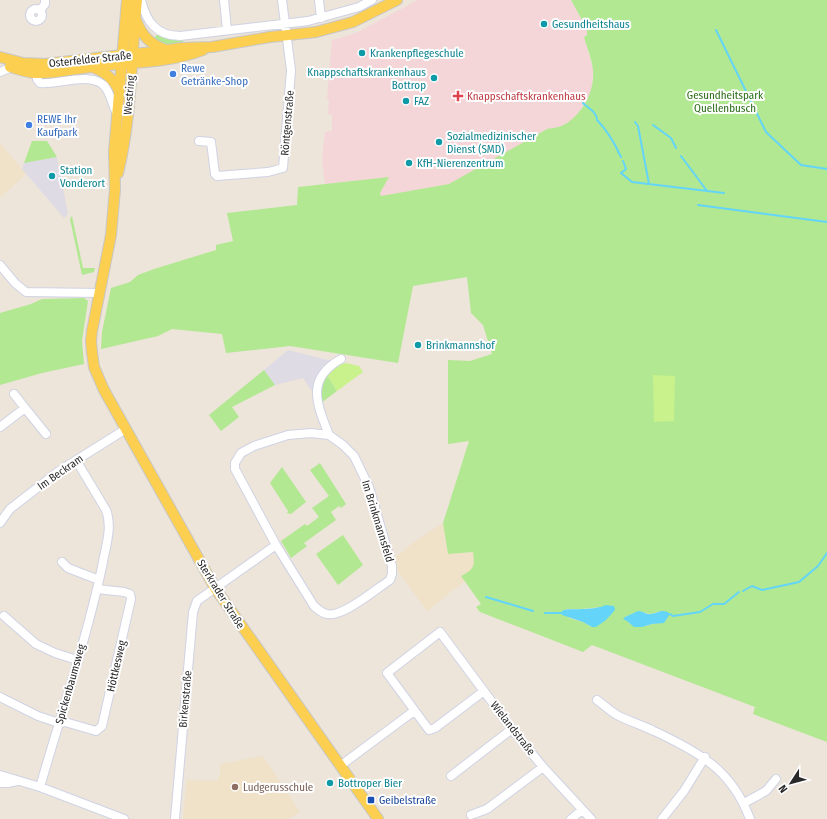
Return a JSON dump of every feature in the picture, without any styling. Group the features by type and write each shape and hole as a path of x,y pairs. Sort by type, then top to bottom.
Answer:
{"main road":[{"name":"Westring","path":"115,189 121,161 127,59 126,0"},
{"name":"Westring","path":"92,352 92,331 110,245 115,189 114,152 119,91 127,59 137,0"},
{"name":"Osterfelder Straße","path":"0,64 36,73 91,67 181,48 212,47 326,30 353,22 397,0"},
{"path":"135,17 146,39 156,46 168,50"},
{"name":"Osterfelder Straße","path":"0,57 23,64 127,59 158,61 176,58 212,47"},
{"path":"91,67 110,76 115,82 119,91"},
{"name":"Sterkrader Straße","path":"92,352 94,367 104,390 215,588 378,819"}],"street":[{"path":"40,10 45,4 45,0"},
{"path":"141,0 149,22 160,31 175,36 321,18 362,6 372,0"},
{"path":"224,0 227,30"},
{"path":"282,0 287,35"},
{"path":"319,0 321,18"},
{"path":"362,6 367,16"},
{"path":"181,48 190,35"},
{"name":"Röntgenstraße","path":"199,142 211,142 216,176 268,172 283,168 291,70 287,35"},
{"path":"0,72 12,68"},
{"name":"Osterfelder Straße","path":"36,73 38,81 46,83 92,78 99,81 106,86 117,114"},
{"path":"0,265 15,283 26,292 99,296"},
{"path":"328,435 318,405 317,388 323,373 332,364 342,359"},
{"path":"14,394 46,434"},
{"path":"0,428 25,408"},
{"name":"Im Beckram","path":"0,523 10,509 59,471 126,429"},
{"name":"Im Brinkmannsfeld","path":"311,433 328,435 350,452 362,471 369,487 392,566 390,580 346,611 333,615 327,615 314,606 276,545 237,475 235,463 237,458 241,453 254,446 288,434 311,433"},
{"name":"Spickenbaumsweg","path":"40,787 97,589 109,532 109,517 106,510 76,460"},
{"path":"215,588 276,545"},
{"path":"62,562 68,568 99,580"},
{"name":"Birkenstraße","path":"175,819 193,612 197,601 215,588"},
{"name":"Höttkesweg","path":"59,723 65,722 94,731 98,730 102,726 132,599 130,594 124,592 97,589"},
{"path":"4,616 36,644 55,653 77,660"},
{"name":"Wielandstraße","path":"414,711 387,673 440,632 512,729 543,767 592,819"},
{"path":"340,766 414,711 427,729 431,730 484,691"},
{"path":"0,696 38,716 59,723"},
{"path":"597,700 617,715 654,731 705,757 724,774 744,802 750,819"},
{"path":"451,776 512,729"},
{"path":"662,819 684,791 705,757"},
{"path":"471,815 487,809 543,767"},
{"path":"0,775 40,787 124,819"},
{"path":"744,802 766,791 776,779"},
{"path":"0,783 8,783 18,780"},
{"path":"571,819 582,810"}],"shaded area":[{"name":"Knappschaftskrankenhaus","path":"418,0 571,0 587,29 587,35 584,37 593,70 592,91 575,117 567,123 557,128 547,130 449,184 381,197 380,193 388,178 325,184 322,159 325,132 332,131 332,115 328,114 329,99 327,99 332,40 358,32"},
{"path":"0,143 26,174 0,198"},
{"path":"57,157 68,214 64,218 22,169 24,163"},
{"path":"288,350 332,361 315,390 311,390 303,378 275,385 264,370"},
{"path":"443,523 448,554 473,552 475,564 471,571 461,576 465,581 427,611 400,574 394,558 414,542"},
{"name":"Ludgerusschule","path":"263,756 300,812 288,819 183,819 187,780 217,780 220,775 220,764"}],"green space":[{"name":"Gesundheitspark Quellenbusch","path":"571,0 827,0 827,742 753,714 755,707 592,645 583,652 480,612 476,607 481,604 461,576 473,567 473,552 448,554 443,523 469,441 448,444 448,360 470,361 492,354 483,325 471,313 467,277 413,286 398,363 290,346 226,353 222,334 172,329 158,336 101,349 102,332 111,288 130,282 138,275 216,250 216,245 233,241 227,213 297,205 298,187 389,177 380,193 381,196 449,184 547,129 567,123 579,113 587,100 592,85 593,77 591,58 584,37 587,35 587,29","holes":["602,607 592,627 583,622 569,618 566,609","665,611 667,619 660,623 646,626 630,624 625,617 638,612 651,614"]},
{"path":"159,32 185,39 179,46 173,47 152,41"},
{"path":"32,141 47,141 57,157 24,163"},
{"path":"72,216 83,268 95,268 94,272 82,275 70,219"},
{"path":"84,298 88,301 82,341 84,364 42,373 0,385 0,313 31,304 42,299"},
{"path":"346,363 359,366 363,372 337,391 327,375 337,365"},
{"path":"264,370 275,385 232,407 239,417 221,431 209,415"},
{"path":"327,375 337,391 321,403 322,385"},
{"path":"653,375 675,376 674,421 654,422"},
{"path":"320,463 346,504 341,508 339,506 331,512 336,520 304,543 307,546 291,558 281,541 305,524 307,526 319,517 312,508 329,496 310,470"},
{"path":"282,467 306,502 291,514 287,513 288,511 270,483"},
{"path":"343,535 363,565 338,585 316,554"}],"water":[{"path":"606,605 614,606 615,610 606,620 596,627 592,627 583,622 562,615 561,613 562,611 567,610 591,609"},
{"path":"638,611 649,614 665,611 670,614 664,623 642,627 634,627 623,619"}],"waterway":[{"path":"716,30 766,132 801,165 827,169"},
{"path":"583,103 596,115 597,120 610,137 621,157"},
{"path":"635,122 638,126 649,184"},
{"path":"653,125 671,138 676,148"},
{"path":"681,156 707,191"},
{"path":"623,161 626,169 621,173 632,182 724,193"},
{"path":"698,205 827,222"},
{"path":"743,591 752,586 762,590 799,582 818,566 827,553"},
{"path":"670,614 673,616 700,612 713,604 724,604 739,592"},
{"path":"486,597 533,611"},
{"path":"545,613 561,613"}],"place":[{"name":"Gesundheitshaus","path":"544,24"},
{"name":"Krankenpflegeschule","path":"362,53"},
{"name":"Rewe Getränke-Shop","path":"173,74"},
{"name":"Knappschaftskrankenhaus Bottrop","path":"434,78"},
{"name":"Knappschaftskrankenhaus","path":"458,96"},
{"name":"FAZ","path":"406,101"},
{"name":"REWE Ihr Kaufpark","path":"29,125"},
{"name":"Sozialmedizinischer Dienst (SMD)","path":"439,142"},
{"name":"KfH-Nierenzentrum","path":"409,163"},
{"name":"Station Vonderort","path":"52,176"},
{"name":"Brinkmannshof","path":"418,345"},
{"name":"Bottroper Bier","path":"330,783"},
{"name":"Ludgerusschule","path":"235,787"},
{"name":"Geibelstraße","path":"371,800"}]}
